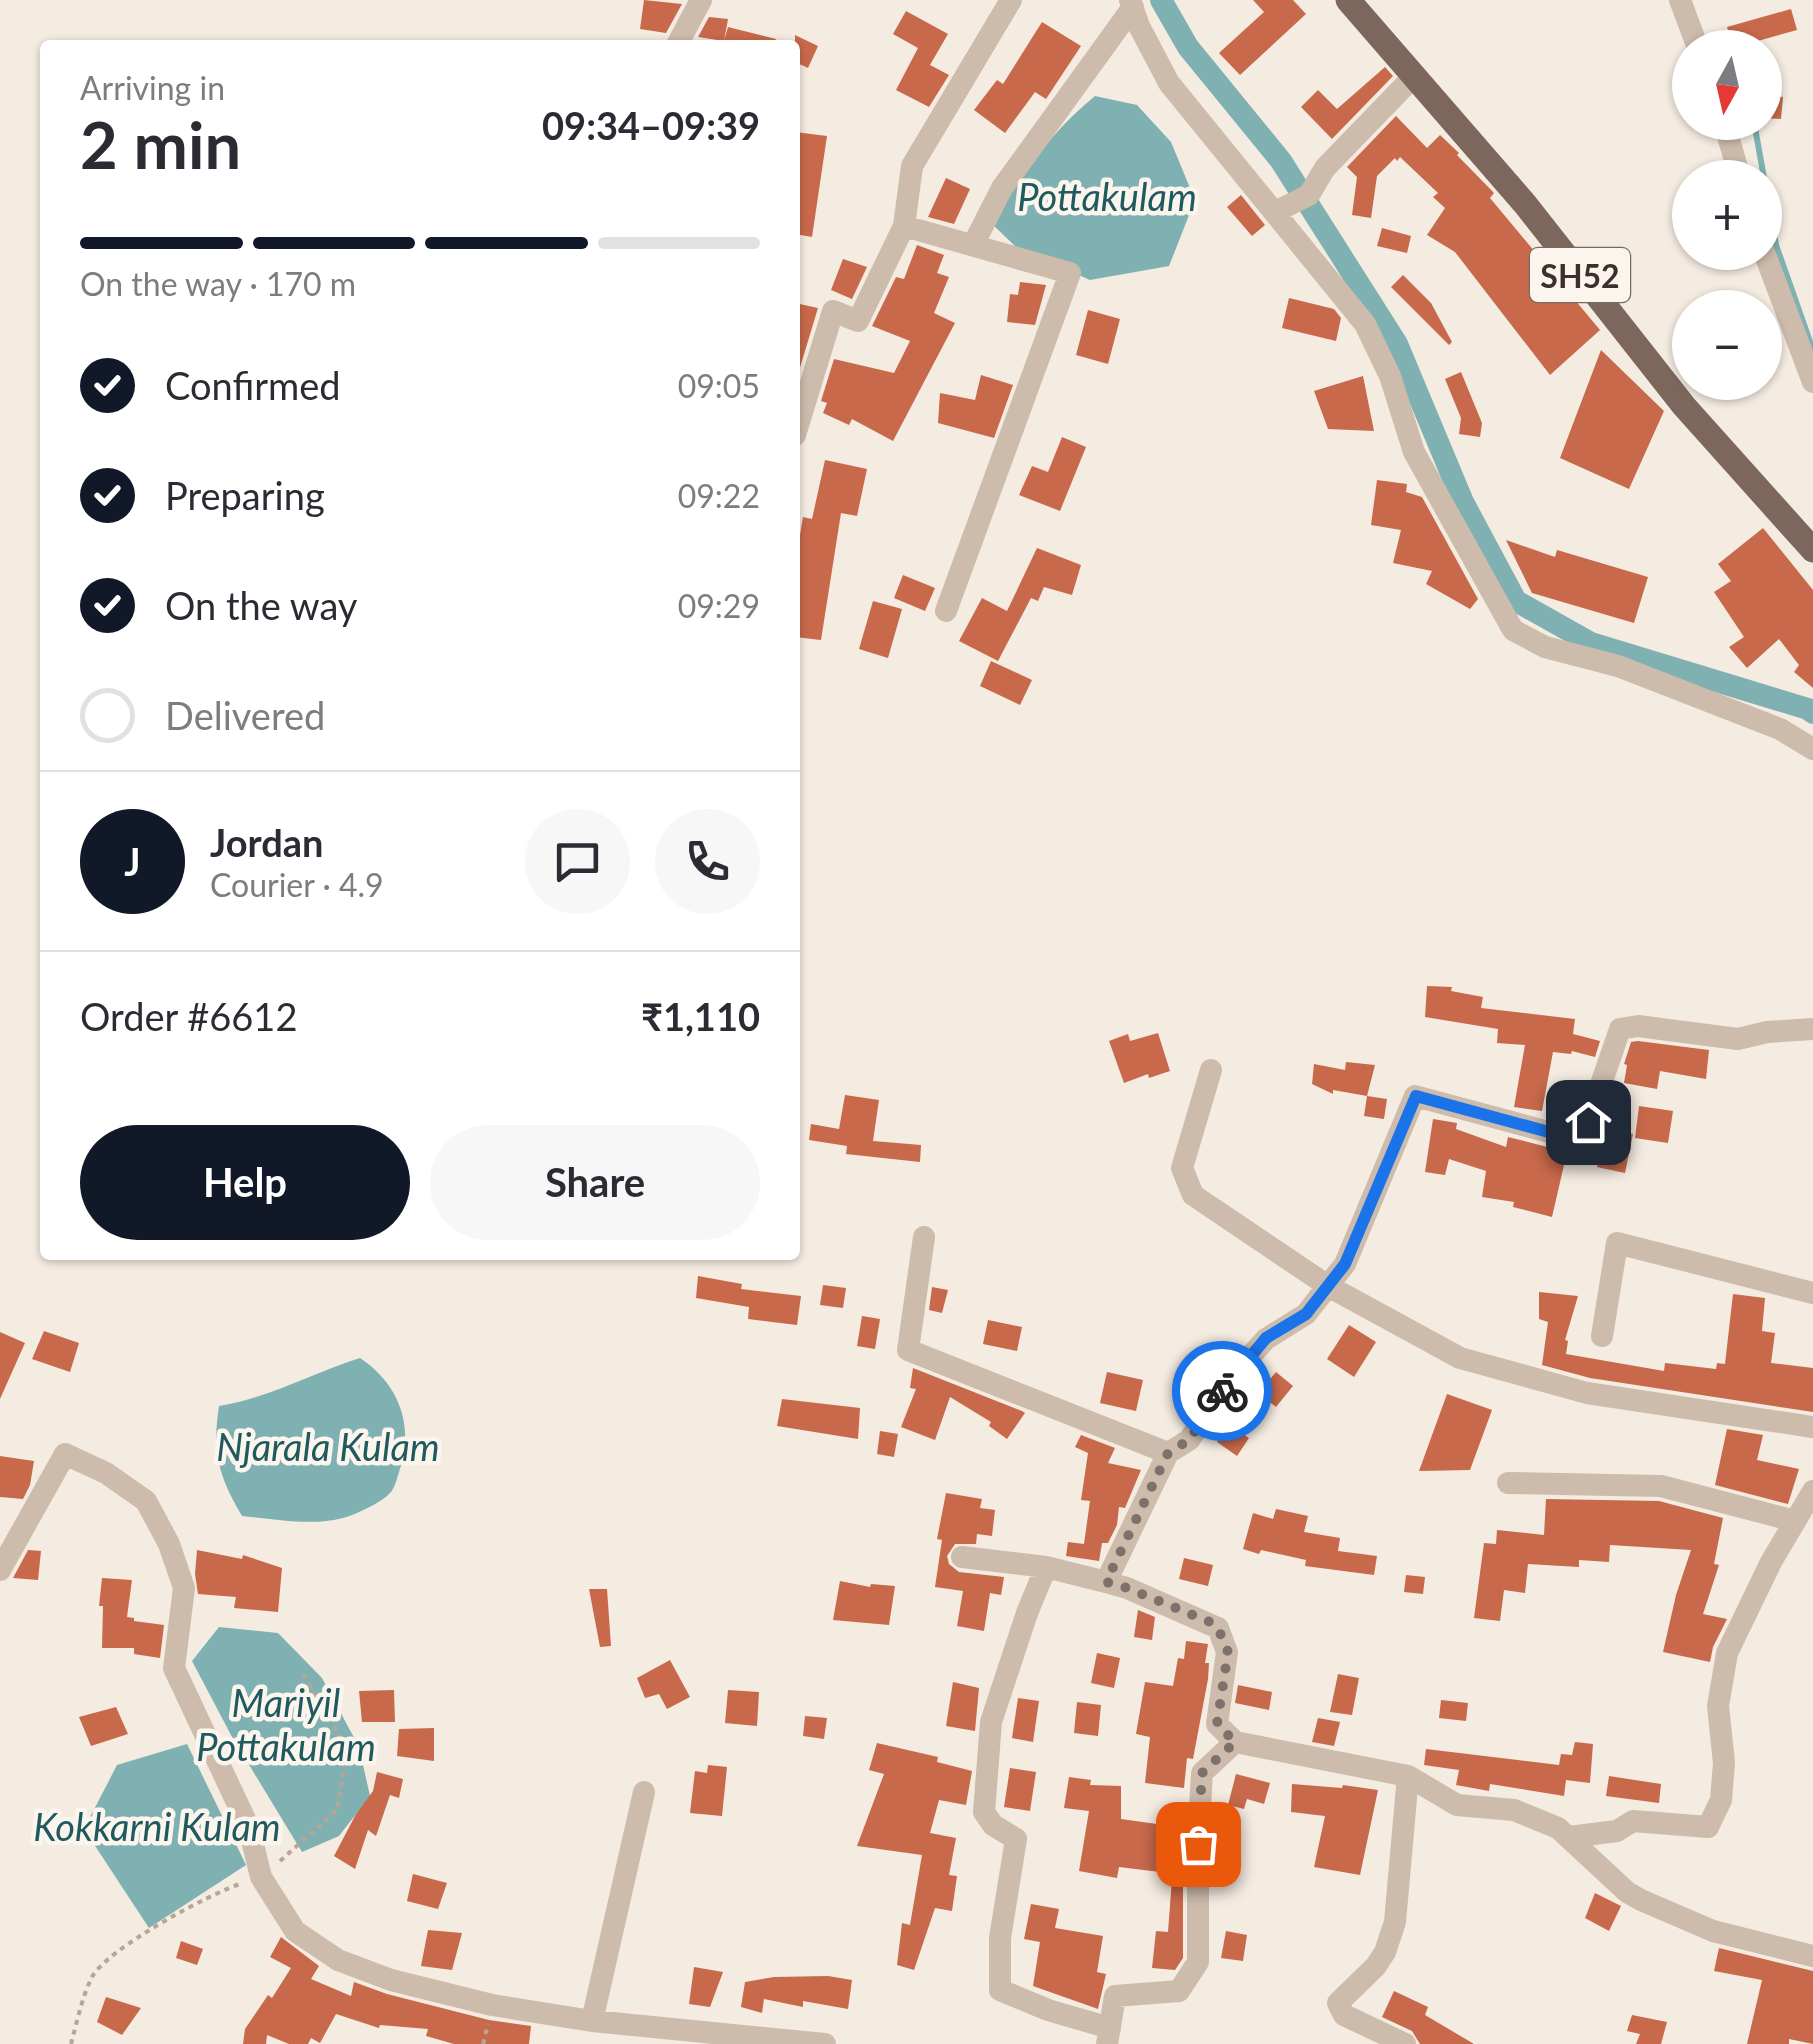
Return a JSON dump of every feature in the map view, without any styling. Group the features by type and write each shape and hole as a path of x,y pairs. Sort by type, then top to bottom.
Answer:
{"main road":[{"name":"SH52","path":"1348,0 1525,204 1684,406 1813,550"}],"street":[{"path":"680,40 701,0"},
{"path":"800,419 833,311 858,321 904,226 912,166 1012,0"},
{"path":"974,243 1002,188 1132,4 1169,83 1365,324 1390,376 1414,452 1513,630 1545,647 1618,666 1780,729 1813,750"},
{"path":"1682,6 1691,30"},
{"path":"1275,212 1309,195 1324,168 1415,75"},
{"path":"904,226 1070,272 946,611"},
{"path":"1771,270 1813,382"},
{"path":"1106,1582 1168,1453 1189,1440 1232,1376 1266,1338 1306,1314 1345,1264 1416,1096 1567,1137 1579,1136 1588,1122 1620,1029 1638,1026 1738,1040 1767,1032 1813,1029"},
{"path":"1211,1070 1182,1168 1193,1195 1328,1286 1460,1358 1587,1392 1813,1427"},
{"path":"924,1237 908,1350 1168,1453"},
{"path":"1602,1336 1618,1243 1813,1294"},
{"path":"0,1570 65,1454 106,1472 146,1501 184,1588 174,1668 249,1828 262,1878 295,1931 338,1960 391,1980 475,2001 592,2021 825,2044"},
{"path":"1508,1483 1661,1486 1795,1521"},
{"path":"1569,1838 1617,1831 1633,1822 1708,1827 1721,1800 1724,1764 1718,1706 1727,1653 1748,1606 1813,1492"},
{"path":"962,1557 1046,1567 1106,1582 1210,1622 1218,1628 1228,1652 1217,1724 1235,1742 1408,1776 1456,1806 1514,1810 1558,1828 1627,1892 1642,1900 1714,1931 1813,1956"},
{"path":"1046,1567 991,1722 984,1812 993,1825 1016,1839 1000,1938 1000,1990 1109,2036 1116,1996 1178,1990 1198,1962 1202,1773 1235,1742"},
{"path":"1405,2044 1344,2015 1338,2004 1376,1966 1395,1922 1408,1776"},
{"path":"592,2021 644,1792"}],"path":[{"path":"71,2044 93,1975 114,1952 204,1899 262,1878 337,1810 348,1748 302,1672"}],"water":[{"name":"Pottakulam","path":"1095,96 1137,105 1171,142 1195,200 1169,266 1090,280 1016,247 990,222 1038,154"},
{"name":"Njarala Kulam","path":"360,1358 374,1368 394,1393 404,1423 404,1455 392,1491 365,1509 329,1521 242,1516 219,1463 219,1406 255,1397"},
{"name":"Mariyil Pottakulam","path":"219,1627 278,1633 322,1678 359,1747 370,1796 339,1836 302,1852 231,1735 192,1661"},
{"name":"Kokkarni Kulam","path":"187,1744 246,1865 149,1928 84,1829 117,1765"}],"building":[{"path":"644,0 682,4 666,33 640,29"},
{"path":"1253,0 1293,0 1306,14 1240,75 1219,53 1264,12"},
{"path":"1791,9 1797,30 1782,34 1782,30 1727,27"},
{"path":"906,11 948,34 930,65 949,75 929,107 896,90 918,48 893,34"},
{"path":"709,17 728,19 724,40 698,37"},
{"path":"1042,22 1081,46 1046,99 1035,92 1005,133 974,110 997,80 1003,84"},
{"path":"728,27 776,39 776,40 724,40"},
{"path":"795,35 818,46 808,68 800,64 800,40 795,40"},
{"path":"1385,67 1393,76 1332,139 1301,107 1318,90 1337,109"},
{"path":"1396,116 1427,148 1440,135 1459,153 1494,193 1490,198 1600,330 1550,375 1455,252 1427,235 1445,208 1433,197 1438,193 1400,157 1377,176 1371,218 1352,215 1357,177 1347,167"},
{"path":"800,133 827,136 812,237 800,235"},
{"path":"946,178 970,189 954,224 928,217"},
{"path":"1241,195 1265,225 1252,236 1227,207"},
{"path":"1382,228 1411,236 1407,253 1377,246"},
{"path":"917,245 944,255 937,273 949,277 934,313 955,323 893,441 852,419 849,425 823,413 827,403 821,401 834,359 894,373 910,341 872,326 896,277 904,279"},
{"path":"843,259 867,267 852,299 831,290"},
{"path":"1403,275 1431,303 1452,342 1449,345 1391,287"},
{"path":"1020,282 1046,285 1035,325 1007,322 1010,294 1018,295"},
{"path":"1289,298 1334,309 1341,318 1336,341 1282,328"},
{"path":"800,304 818,308 800,367"},
{"path":"1088,310 1120,319 1108,364 1076,355"},
{"path":"1601,350 1664,411 1629,489 1560,458"},
{"path":"1461,372 1482,423 1480,437 1459,434 1461,418 1445,379"},
{"path":"981,375 1013,385 994,438 938,423 940,393 975,400"},
{"path":"1363,376 1374,431 1328,429 1314,391"},
{"path":"1062,437 1086,447 1060,511 1019,495 1032,466 1048,472"},
{"path":"825,460 867,469 857,516 841,513 821,640 800,638 800,535 803,517 812,519"},
{"path":"1377,480 1407,484 1406,492 1422,497 1478,599 1470,609 1426,584 1432,571 1393,563 1401,530 1371,525"},
{"path":"1763,528 1813,590 1813,688 1794,672 1799,665 1779,639 1747,668 1729,647 1744,637 1714,592 1731,581 1718,564"},
{"path":"1506,540 1555,557 1557,550 1648,577 1634,623 1532,593"},
{"path":"1037,548 1081,565 1072,595 1044,587 1038,601 1031,598 998,661 959,641 982,598 1007,611"},
{"path":"903,575 935,588 925,611 894,598"},
{"path":"873,601 902,609 888,658 859,649"},
{"path":"991,661 1032,680 1020,705 980,686"},
{"path":"1427,986 1452,987 1451,991 1483,997 1481,1008 1575,1019 1573,1034 1600,1041 1595,1057 1572,1051 1553,1052 1542,1111 1514,1107 1525,1045 1497,1043 1498,1029 1425,1017"},
{"path":"1158,1033 1170,1071 1124,1083 1109,1041 1128,1034 1130,1041"},
{"path":"1631,1042 1709,1050 1706,1079 1660,1071 1657,1089 1624,1083 1624,1064"},
{"path":"1346,1062 1375,1065 1367,1096 1333,1090 1333,1094 1312,1084 1314,1064 1345,1070"},
{"path":"845,1095 879,1100 873,1141 921,1145 920,1162 846,1154 847,1146 809,1140 811,1124 839,1129"},
{"path":"1367,1096 1387,1099 1384,1119 1364,1116"},
{"path":"1639,1106 1673,1111 1668,1143 1635,1138"},
{"path":"1433,1119 1457,1123 1456,1129 1506,1147 1508,1137 1567,1152 1552,1217 1513,1207 1514,1202 1482,1197 1486,1171 1449,1159 1445,1175 1425,1172"},
{"path":"1605,1128 1633,1134 1625,1173 1597,1167"},
{"path":"698,1276 742,1284 741,1289 801,1296 797,1325 748,1319 749,1307 696,1298"},
{"path":"823,1285 846,1288 843,1308 820,1305"},
{"path":"932,1287 948,1290 942,1313 929,1310"},
{"path":"1539,1292 1578,1296 1565,1340 1566,1354 1664,1371 1665,1363 1716,1369 1717,1363 1725,1364 1733,1294 1765,1298 1762,1331 1775,1333 1771,1363 1813,1368 1813,1412 1590,1378 1542,1365 1548,1322 1539,1319"},
{"path":"862,1316 880,1319 875,1349 857,1346"},
{"path":"988,1320 1022,1327 1017,1351 983,1344"},
{"path":"1349,1325 1376,1342 1354,1377 1327,1359"},
{"path":"44,1331 79,1343 70,1372 32,1359"},
{"path":"0,1332 25,1343 0,1399"},
{"path":"913,1368 1025,1413 1007,1439 989,1426 991,1422 950,1397 935,1440 901,1427 916,1389 910,1388"},
{"path":"1107,1372 1143,1380 1136,1411 1100,1403"},
{"path":"1276,1372 1293,1386 1276,1407 1258,1393"},
{"path":"1447,1394 1492,1410 1470,1470 1419,1471"},
{"path":"782,1399 860,1408 858,1439 777,1426"},
{"path":"1228,1425 1249,1438 1237,1456 1217,1442"},
{"path":"1727,1429 1763,1435 1757,1460 1799,1469 1788,1504 1715,1485"},
{"path":"880,1431 898,1434 894,1457 877,1454"},
{"path":"1081,1435 1115,1448 1108,1463 1141,1470 1125,1508 1119,1507 1117,1525 1108,1543 1102,1543 1099,1561 1066,1556 1068,1542 1084,1544 1090,1501 1081,1500 1088,1453 1075,1447"},
{"path":"0,1456 34,1461 23,1499 0,1497"},
{"path":"946,1493 982,1499 980,1508 995,1510 992,1536 977,1534 976,1544 955,1544 947,1556 949,1564 959,1572 1004,1577 1001,1595 990,1593 984,1631 957,1626 963,1591 935,1587 942,1540 937,1539"},
{"path":"1546,1499 1659,1501 1723,1518 1714,1564 1719,1565 1703,1614 1727,1619 1710,1662 1663,1652 1691,1550 1610,1545 1609,1562 1579,1560 1579,1567 1528,1564 1525,1593 1504,1590 1500,1621 1474,1618 1484,1543 1496,1544 1497,1530 1544,1535"},
{"path":"1276,1509 1308,1516 1304,1532 1340,1538 1338,1551 1377,1556 1374,1575 1305,1566 1306,1560 1243,1549 1253,1513 1273,1519"},
{"path":"28,1550 41,1551 38,1580 13,1578"},
{"path":"197,1550 242,1559 243,1555 282,1568 278,1612 234,1608 236,1597 198,1594"},
{"path":"1184,1558 1213,1565 1208,1586 1179,1579"},
{"path":"1406,1575 1425,1577 1423,1594 1404,1592"},
{"path":"102,1578 132,1580 127,1617 164,1625 160,1658 134,1654 134,1648 102,1648"},
{"path":"840,1581 870,1587 895,1586 889,1625 833,1620"},
{"path":"589,1589 607,1589 611,1646 600,1647"},
{"path":"1138,1610 1155,1617 1152,1640 1134,1637"},
{"path":"1186,1641 1208,1644 1208,1679 1193,1759 1187,1758 1184,1788 1145,1783 1150,1737 1136,1734 1145,1682 1173,1686 1178,1658 1184,1659"},
{"path":"1097,1653 1120,1658 1114,1688 1091,1683"},
{"path":"670,1660 690,1697 667,1709 659,1694 645,1698 637,1678"},
{"path":"1338,1674 1359,1678 1352,1715 1330,1712"},
{"path":"953,1682 979,1688 975,1731 946,1726"},
{"path":"1238,1685 1272,1692 1269,1710 1235,1703"},
{"path":"394,1690 395,1722 362,1722 359,1691"},
{"path":"728,1690 759,1692 757,1726 725,1723"},
{"path":"1018,1698 1039,1701 1033,1742 1012,1738"},
{"path":"1441,1700 1468,1703 1466,1721 1439,1718"},
{"path":"1077,1702 1101,1705 1098,1736 1074,1733"},
{"path":"116,1707 128,1734 91,1746 79,1717"},
{"path":"805,1716 827,1718 824,1739 803,1736"},
{"path":"1318,1718 1340,1722 1334,1746 1312,1742"},
{"path":"434,1728 434,1761 397,1756 399,1729"},
{"path":"1575,1742 1593,1744 1590,1783 1566,1780 1564,1796 1490,1784 1489,1791 1456,1785 1459,1770 1424,1765 1426,1749 1559,1765 1561,1754 1572,1755"},
{"path":"877,1743 938,1757 937,1762 972,1771 966,1805 939,1800 930,1833 956,1838 949,1875 957,1876 952,1911 935,1908 914,1970 897,1965 902,1923 910,1925 922,1855 857,1846 884,1774 869,1770"},
{"path":"708,1765 727,1767 722,1816 690,1813 695,1771 707,1773"},
{"path":"1010,1768 1036,1772 1030,1811 1004,1807"},
{"path":"377,1772 403,1779 399,1798 390,1795 376,1836 368,1830 355,1869 334,1856 373,1791"},
{"path":"1236,1774 1270,1783 1264,1804 1247,1799 1244,1809 1228,1805"},
{"path":"1609,1776 1661,1784 1659,1803 1606,1796"},
{"path":"1069,1777 1091,1780 1090,1785 1121,1786 1121,1819 1164,1825 1160,1872 1119,1867 1117,1878 1079,1871 1089,1811 1064,1808"},
{"path":"1292,1784 1378,1790 1360,1875 1314,1867 1325,1816 1291,1812"},
{"path":"413,1874 447,1883 438,1909 407,1901"},
{"path":"1172,1879 1183,1880 1183,1958 1175,1970 1152,1968 1156,1931 1168,1932"},
{"path":"1595,1893 1621,1906 1609,1931 1585,1918"},
{"path":"1031,1904 1059,1909 1055,1928 1103,1936 1097,1972 1106,1974 1098,2009 1033,1986 1040,1942 1024,1939"},
{"path":"428,1930 462,1933 452,1970 421,1966"},
{"path":"1226,1931 1247,1935 1243,1961 1221,1958"},
{"path":"281,1937 319,1966 311,1979 351,1996 354,1982 489,2020 531,2026 529,2044 454,2044 426,2036 428,2029 380,2025 379,2028 336,2014 320,2043 311,2038 308,2044 289,2044 267,2035 266,2044 243,2044 245,2029 291,1968 270,1957"},
{"path":"181,1941 203,1949 197,1965 176,1958"},
{"path":"1719,1948 1813,1971 1813,2044 1789,2039 1789,2044 1747,2044 1762,1980 1714,1971"},
{"path":"694,1967 723,1972 710,2007 689,2004"},
{"path":"828,1976 852,1980 848,2009 803,2001 803,2007 764,1999 762,2013 741,2007 745,1982"},
{"path":"1394,1991 1428,2007 1425,2015 1474,2044 1420,2044 1412,2031 1382,2017"},
{"path":"106,1997 141,2008 122,2035 97,2022"},
{"path":"1632,2015 1667,2022 1661,2044 1636,2044 1640,2034 1627,2031"}],"waterway":[{"path":"1161,0 1188,47 1281,161 1397,344 1463,502 1516,601 1591,643 1813,713"},
{"path":"1757,140 1761,160"},
{"path":"1782,262 1813,350"}],"way so far":[{"path":"1198,1844 1202,1773 1235,1742 1217,1724 1228,1652 1225,1640 1210,1622 1106,1582 1168,1453 1189,1440 1222,1391"}],"route":[{"path":"1222,1391 1266,1338 1306,1314 1345,1264 1416,1096 1567,1137 1579,1136 1588,1122"}]}
